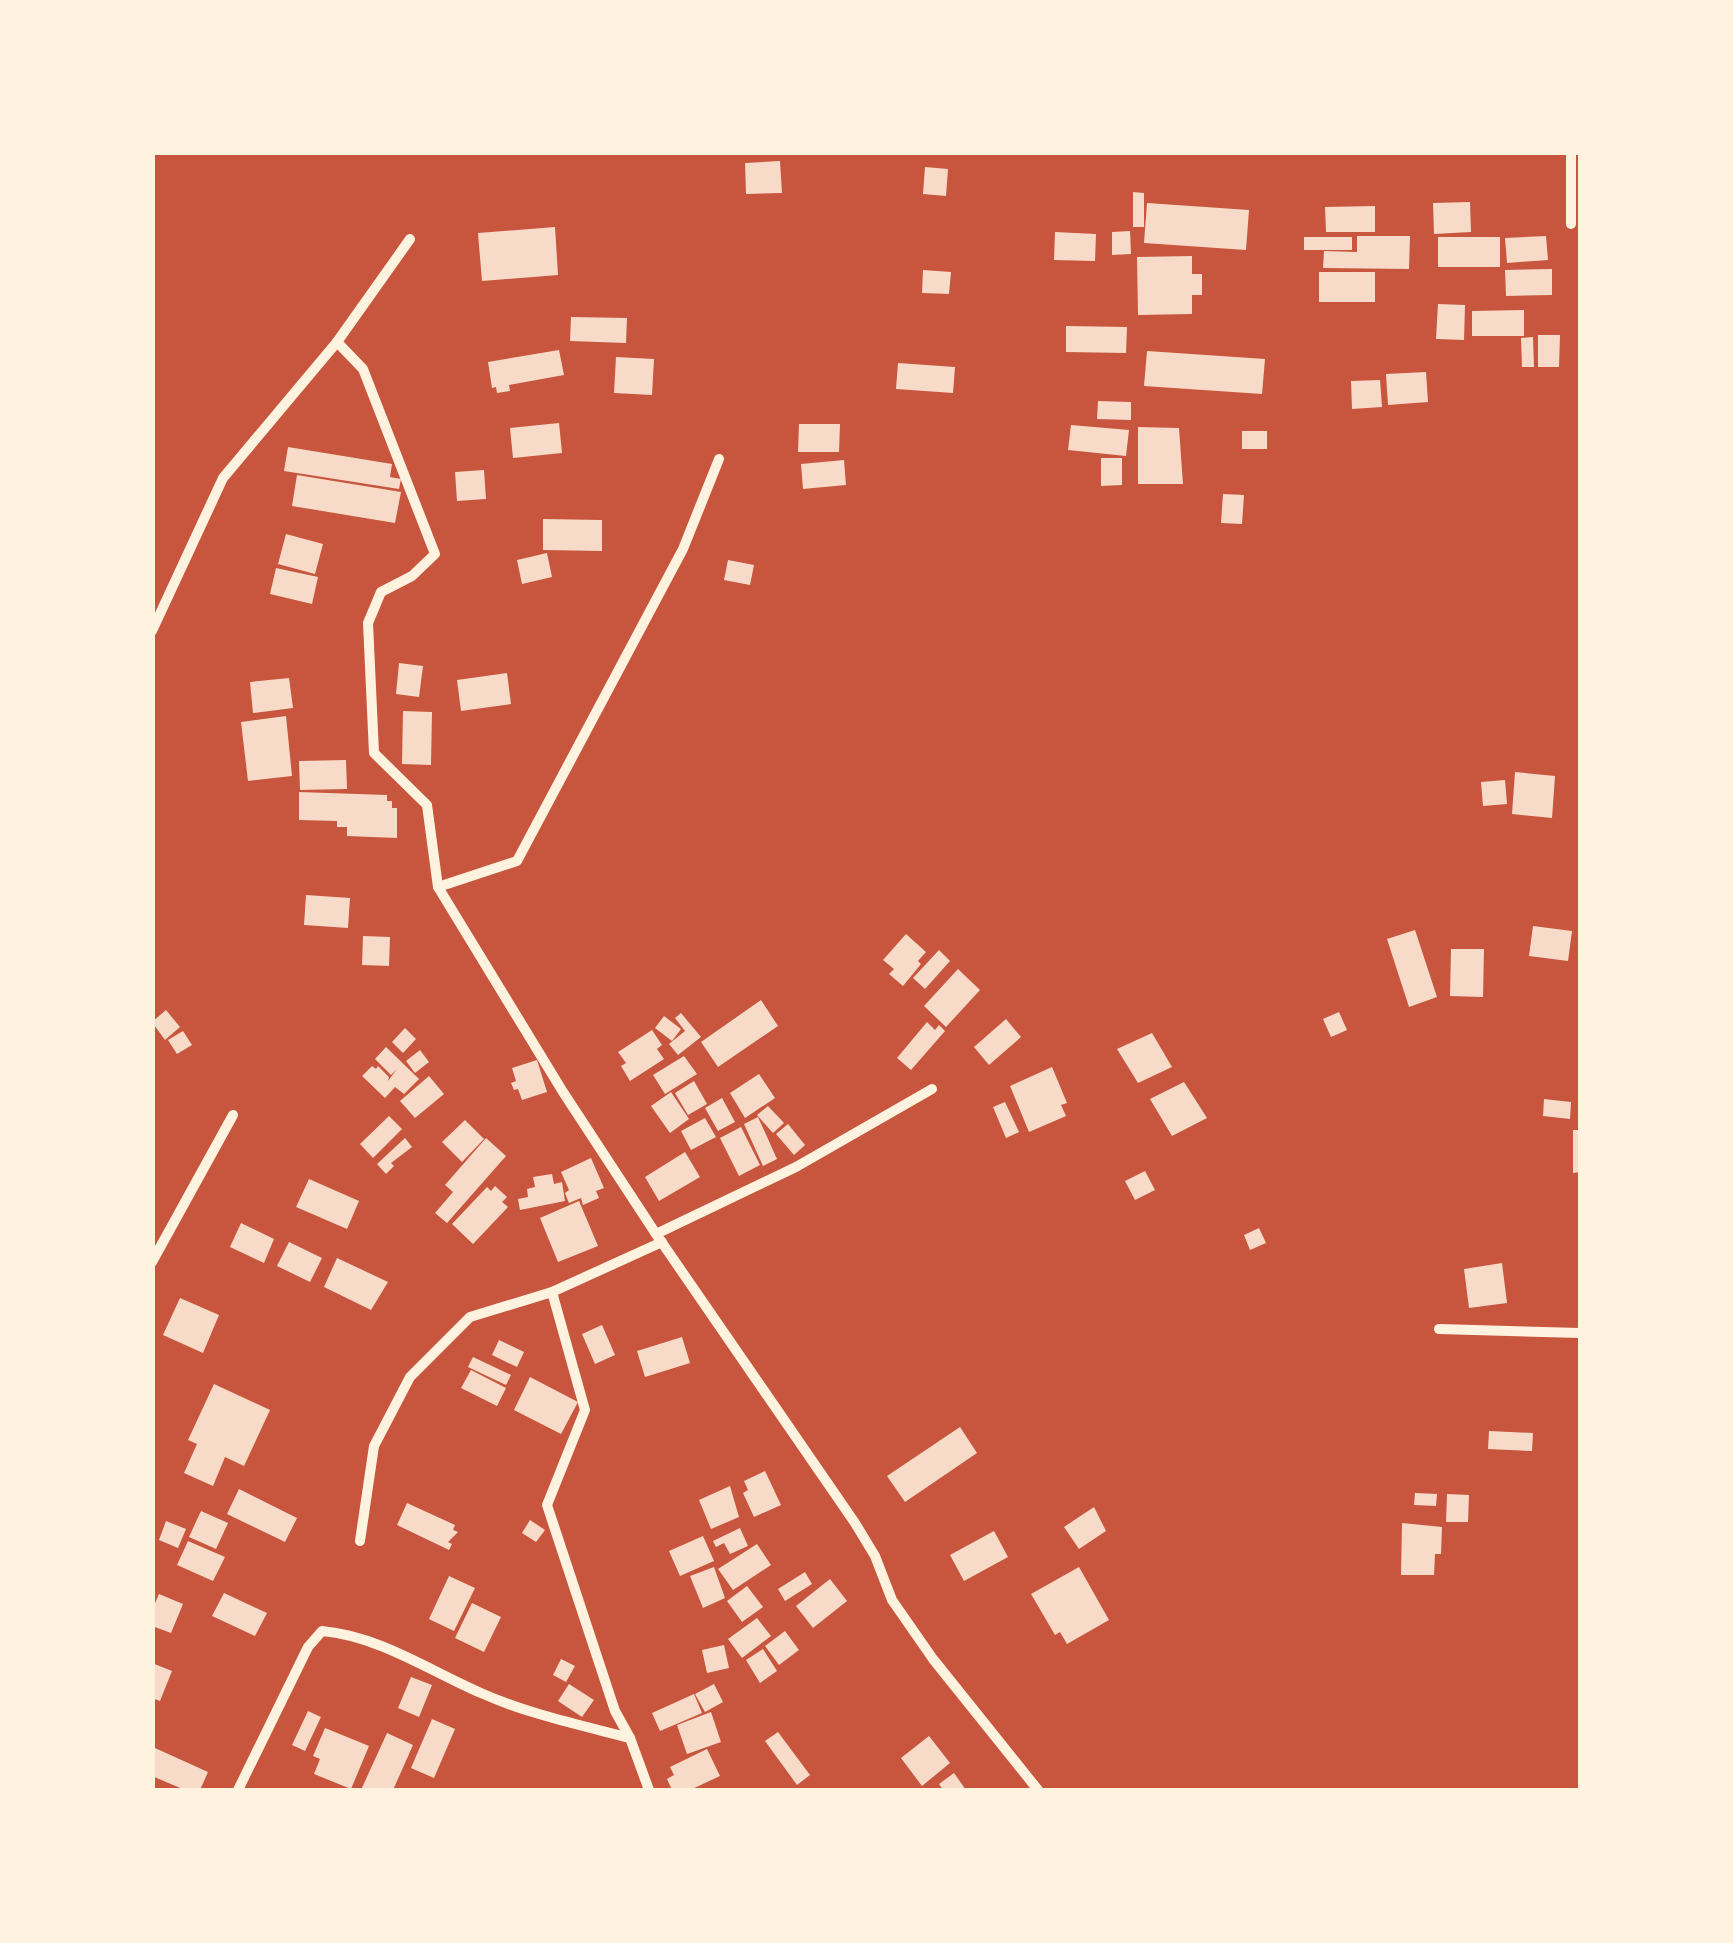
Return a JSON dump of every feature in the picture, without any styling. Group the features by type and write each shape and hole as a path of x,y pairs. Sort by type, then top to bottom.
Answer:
{"street":[{"path":"1571,152 1571,224"},
{"path":"152,631 222,478 337,342 410,238"},
{"path":"337,342 362,369 435,554 412,576 381,592 368,623 374,753 427,805 438,887 563,1092 855,1523 875,1556 892,1600 932,1659 1038,1790"},
{"path":"438,887 516,861 682,549 720,459"},
{"path":"360,1541 374,1446 410,1377 470,1318 552,1292 796,1167 932,1088"},
{"path":"152,1262 233,1115"},
{"path":"552,1292 585,1410 547,1505 616,1711 649,1790"},
{"path":"1440,1329 1580,1333"},
{"path":"238,1790 308,1647 322,1631 337,1632 392,1652 480,1693 630,1738"}],"building":[{"path":"780,161 782,193 746,194 745,163"},
{"path":"925,167 948,169 946,196 923,194"},
{"path":"1133,192 1144,193 1144,227 1133,227"},
{"path":"1470,202 1471,232 1434,234 1433,203"},
{"path":"1147,203 1249,210 1246,250 1144,243"},
{"path":"1375,206 1375,232 1326,232 1325,207"},
{"path":"555,227 558,275 482,281 478,233"},
{"path":"1130,231 1131,254 1112,255 1112,232"},
{"path":"1055,232 1096,234 1095,261 1054,260"},
{"path":"1357,236 1410,236 1409,269 1323,268 1324,251 1357,252"},
{"path":"1546,236 1548,260 1507,263 1505,238"},
{"path":"1304,237 1352,237 1352,250 1304,250"},
{"path":"1438,237 1500,237 1500,267 1438,267"},
{"path":"1192,256 1192,274 1202,274 1202,295 1192,295 1192,314 1138,315 1137,257"},
{"path":"1552,269 1552,295 1506,296 1505,270"},
{"path":"923,270 951,272 949,294 922,293"},
{"path":"1319,272 1375,272 1375,302 1319,302"},
{"path":"1438,304 1465,305 1464,340 1436,339"},
{"path":"1524,310 1524,336 1472,336 1472,311"},
{"path":"571,317 627,318 626,343 570,341"},
{"path":"1066,326 1127,327 1126,353 1066,352"},
{"path":"1538,335 1560,335 1559,367 1538,367"},
{"path":"1533,337 1534,367 1522,367 1521,338"},
{"path":"559,350 564,375 509,385 510,391 497,393 496,387 492,388 488,362"},
{"path":"1147,351 1265,359 1262,394 1144,386"},
{"path":"616,357 654,359 652,395 614,393"},
{"path":"898,363 955,367 953,393 896,389"},
{"path":"1426,372 1428,402 1388,405 1386,374"},
{"path":"1380,380 1382,407 1352,409 1351,381"},
{"path":"1098,401 1131,402 1131,420 1097,419"},
{"path":"559,423 562,453 513,458 510,428"},
{"path":"799,424 840,424 839,452 798,452"},
{"path":"1071,425 1129,430 1126,456 1068,450"},
{"path":"1138,427 1179,428 1183,484 1138,484"},
{"path":"1242,431 1267,431 1267,449 1242,449"},
{"path":"288,447 392,464 390,477 401,479 399,489 284,471"},
{"path":"1101,458 1122,458 1122,485 1101,486"},
{"path":"844,460 846,485 803,489 801,464"},
{"path":"484,470 486,499 457,501 455,472"},
{"path":"297,475 401,492 395,523 292,506"},
{"path":"1223,494 1244,495 1242,524 1221,523"},
{"path":"543,519 602,520 602,551 543,550"},
{"path":"286,534 323,544 315,574 278,564"},
{"path":"547,553 552,577 522,584 517,560"},
{"path":"728,560 754,565 750,585 724,580"},
{"path":"276,568 318,577 312,604 270,594"},
{"path":"399,663 423,666 419,697 396,694"},
{"path":"507,673 511,704 461,711 457,680"},
{"path":"289,678 293,708 253,713 250,682"},
{"path":"403,711 432,712 431,765 402,764"},
{"path":"286,716 292,776 248,781 241,722"},
{"path":"346,760 347,789 300,790 299,761"},
{"path":"1515,772 1555,776 1552,818 1512,814"},
{"path":"1505,780 1507,804 1483,806 1481,782"},
{"path":"299,792 387,795 392,808 397,808 397,838 347,836 347,827 337,827 337,821 299,820"},
{"path":"306,895 350,898 348,928 304,925"},
{"path":"1533,926 1572,931 1568,961 1529,956"},
{"path":"1415,930 1437,997 1409,1007 1387,939"},
{"path":"906,934 926,952 903,986 889,974 894,969 883,960"},
{"path":"363,936 390,937 389,966 362,965"},
{"path":"1451,949 1484,949 1483,997 1450,996"},
{"path":"939,950 950,961 925,989 913,978"},
{"path":"958,969 980,990 946,1027 924,1006"},
{"path":"761,1000 778,1026 718,1067 701,1042"},
{"path":"166,1010 180,1027 165,1040 152,1022"},
{"path":"1339,1012 1347,1030 1331,1037 1323,1019"},
{"path":"681,1013 701,1037 678,1055 669,1044 685,1031 675,1018"},
{"path":"664,1016 681,1029 672,1041 655,1028"},
{"path":"1006,1019 1021,1037 989,1065 974,1047"},
{"path":"927,1022 935,1030 939,1025 945,1031 911,1070 897,1058"},
{"path":"405,1028 416,1039 403,1053 392,1042"},
{"path":"652,1030 662,1045 657,1049 664,1059 630,1081 621,1066 626,1063 618,1052"},
{"path":"183,1031 192,1045 177,1054 168,1040"},
{"path":"1152,1033 1172,1067 1138,1083 1117,1049"},
{"path":"386,1047 419,1079 404,1094 395,1087 385,1098 362,1076 372,1066 378,1066 389,1077 388,1081 397,1069 391,1075 375,1059"},
{"path":"420,1050 429,1062 415,1073 406,1061"},
{"path":"684,1056 697,1074 665,1094 653,1075"},
{"path":"537,1060 547,1092 522,1100 511,1083 516,1081 512,1068"},
{"path":"1052,1067 1067,1103 1061,1105 1066,1116 1029,1132 1010,1086"},
{"path":"759,1074 775,1098 745,1118 730,1093"},
{"path":"429,1076 444,1094 415,1118 400,1101"},
{"path":"694,1081 707,1104 688,1115 675,1093"},
{"path":"1184,1082 1207,1118 1172,1136 1150,1099"},
{"path":"671,1092 689,1119 670,1133 651,1106"},
{"path":"722,1098 735,1122 718,1131 705,1108"},
{"path":"1544,1099 1571,1102 1570,1119 1543,1116"},
{"path":"1005,1102 1019,1132 1006,1138 993,1107"},
{"path":"768,1106 784,1123 773,1133 757,1115"},
{"path":"389,1116 402,1129 373,1158 360,1144"},
{"path":"758,1117 777,1159 763,1166 744,1124"},
{"path":"705,1118 716,1137 691,1150 681,1131"},
{"path":"465,1120 484,1139 462,1162 442,1142"},
{"path":"788,1124 805,1145 794,1155 776,1134"},
{"path":"741,1127 760,1165 739,1176 720,1138"},
{"path":"1573,1130 1580,1130 1580,1172 1573,1173"},
{"path":"405,1138 412,1147 391,1163 394,1166 386,1174 377,1164"},
{"path":"486,1138 506,1156 447,1223 435,1213 453,1192 445,1185"},
{"path":"685,1152 700,1177 659,1201 645,1177"},
{"path":"591,1158 604,1188 596,1191 599,1198 583,1205 581,1198 569,1203 565,1193 569,1190 561,1172"},
{"path":"1145,1171 1155,1190 1135,1200 1125,1181"},
{"path":"552,1174 554,1184 562,1182 565,1201 520,1210 518,1199 528,1197 527,1189 535,1187 533,1177"},
{"path":"309,1179 359,1201 347,1229 296,1207"},
{"path":"495,1186 507,1197 502,1202 508,1207 473,1244 452,1224 487,1187 491,1191"},
{"path":"579,1201 598,1246 558,1262 540,1218"},
{"path":"241,1223 274,1239 264,1263 230,1247"},
{"path":"1259,1228 1266,1243 1250,1250 1244,1235"},
{"path":"289,1242 322,1258 310,1282 277,1266"},
{"path":"337,1258 388,1282 371,1310 324,1287"},
{"path":"1502,1263 1507,1303 1469,1308 1464,1269"},
{"path":"180,1298 219,1315 203,1353 163,1335"},
{"path":"602,1325 615,1355 595,1364 582,1334"},
{"path":"682,1337 690,1363 645,1377 637,1351"},
{"path":"499,1340 524,1352 517,1367 492,1355"},
{"path":"473,1357 511,1375 506,1385 468,1367"},
{"path":"471,1370 506,1388 497,1406 461,1388"},
{"path":"530,1377 578,1402 561,1434 514,1410"},
{"path":"214,1384 270,1410 244,1466 225,1457 213,1486 184,1473 197,1444 188,1440"},
{"path":"960,1427 977,1453 905,1502 887,1476"},
{"path":"1489,1431 1533,1433 1532,1451 1488,1449"},
{"path":"765,1471 781,1505 754,1517 743,1493 748,1490 744,1481"},
{"path":"730,1486 739,1517 711,1529 699,1500"},
{"path":"239,1489 297,1518 285,1542 227,1514"},
{"path":"1415,1493 1437,1494 1436,1506 1414,1505"},
{"path":"1447,1494 1469,1495 1468,1522 1446,1522"},
{"path":"407,1503 455,1525 453,1530 458,1532 448,1542 452,1544 449,1550 397,1525"},
{"path":"1094,1507 1106,1531 1079,1549 1064,1527"},
{"path":"201,1511 228,1523 216,1549 189,1537"},
{"path":"530,1520 545,1530 536,1542 522,1533"},
{"path":"166,1521 186,1529 178,1548 159,1540"},
{"path":"1402,1523 1442,1527 1441,1554 1435,1554 1434,1575 1401,1575"},
{"path":"740,1528 748,1546 730,1554 724,1543 716,1547 713,1541"},
{"path":"994,1531 1008,1557 964,1581 950,1555"},
{"path":"703,1536 714,1561 680,1576 669,1551"},
{"path":"188,1541 225,1557 213,1581 177,1565"},
{"path":"757,1544 771,1565 733,1590 718,1569"},
{"path":"714,1567 725,1598 703,1608 690,1576"},
{"path":"1079,1567 1109,1620 1067,1644 1060,1632 1055,1635 1031,1594"},
{"path":"805,1572 812,1584 785,1601 778,1589"},
{"path":"449,1576 475,1588 454,1631 429,1619"},
{"path":"830,1579 847,1601 813,1628 796,1606"},
{"path":"747,1586 763,1607 742,1622 727,1601"},
{"path":"224,1593 267,1613 255,1636 212,1616"},
{"path":"159,1594 183,1604 171,1633 152,1626 152,1610"},
{"path":"472,1603 501,1617 484,1652 455,1638"},
{"path":"757,1618 771,1636 742,1658 728,1639"},
{"path":"785,1631 799,1650 779,1665 765,1646"},
{"path":"724,1645 729,1668 707,1673 702,1650"},
{"path":"763,1649 777,1671 760,1683 746,1660"},
{"path":"561,1659 575,1666 566,1682 553,1675"},
{"path":"152,1663 172,1671 160,1701 152,1698"},
{"path":"411,1677 432,1685 419,1717 398,1708"},
{"path":"569,1684 594,1700 582,1717 558,1701"},
{"path":"714,1684 723,1702 705,1712 695,1694"},
{"path":"694,1694 702,1713 660,1731 652,1713"},
{"path":"308,1711 321,1717 305,1751 292,1745"},
{"path":"711,1712 721,1742 687,1754 677,1725"},
{"path":"432,1719 455,1729 434,1778 411,1768"},
{"path":"325,1728 369,1746 351,1789 314,1774 320,1759 313,1756"},
{"path":"778,1732 810,1775 797,1785 765,1741"},
{"path":"387,1733 413,1745 393,1790 361,1790"},
{"path":"929,1736 950,1763 922,1786 901,1758"},
{"path":"155,1748 208,1772 200,1790 185,1790 152,1776"},
{"path":"707,1749 720,1776 690,1790 672,1790 667,1779 674,1775 670,1767"},
{"path":"954,1773 966,1790 943,1790 939,1784"}]}
